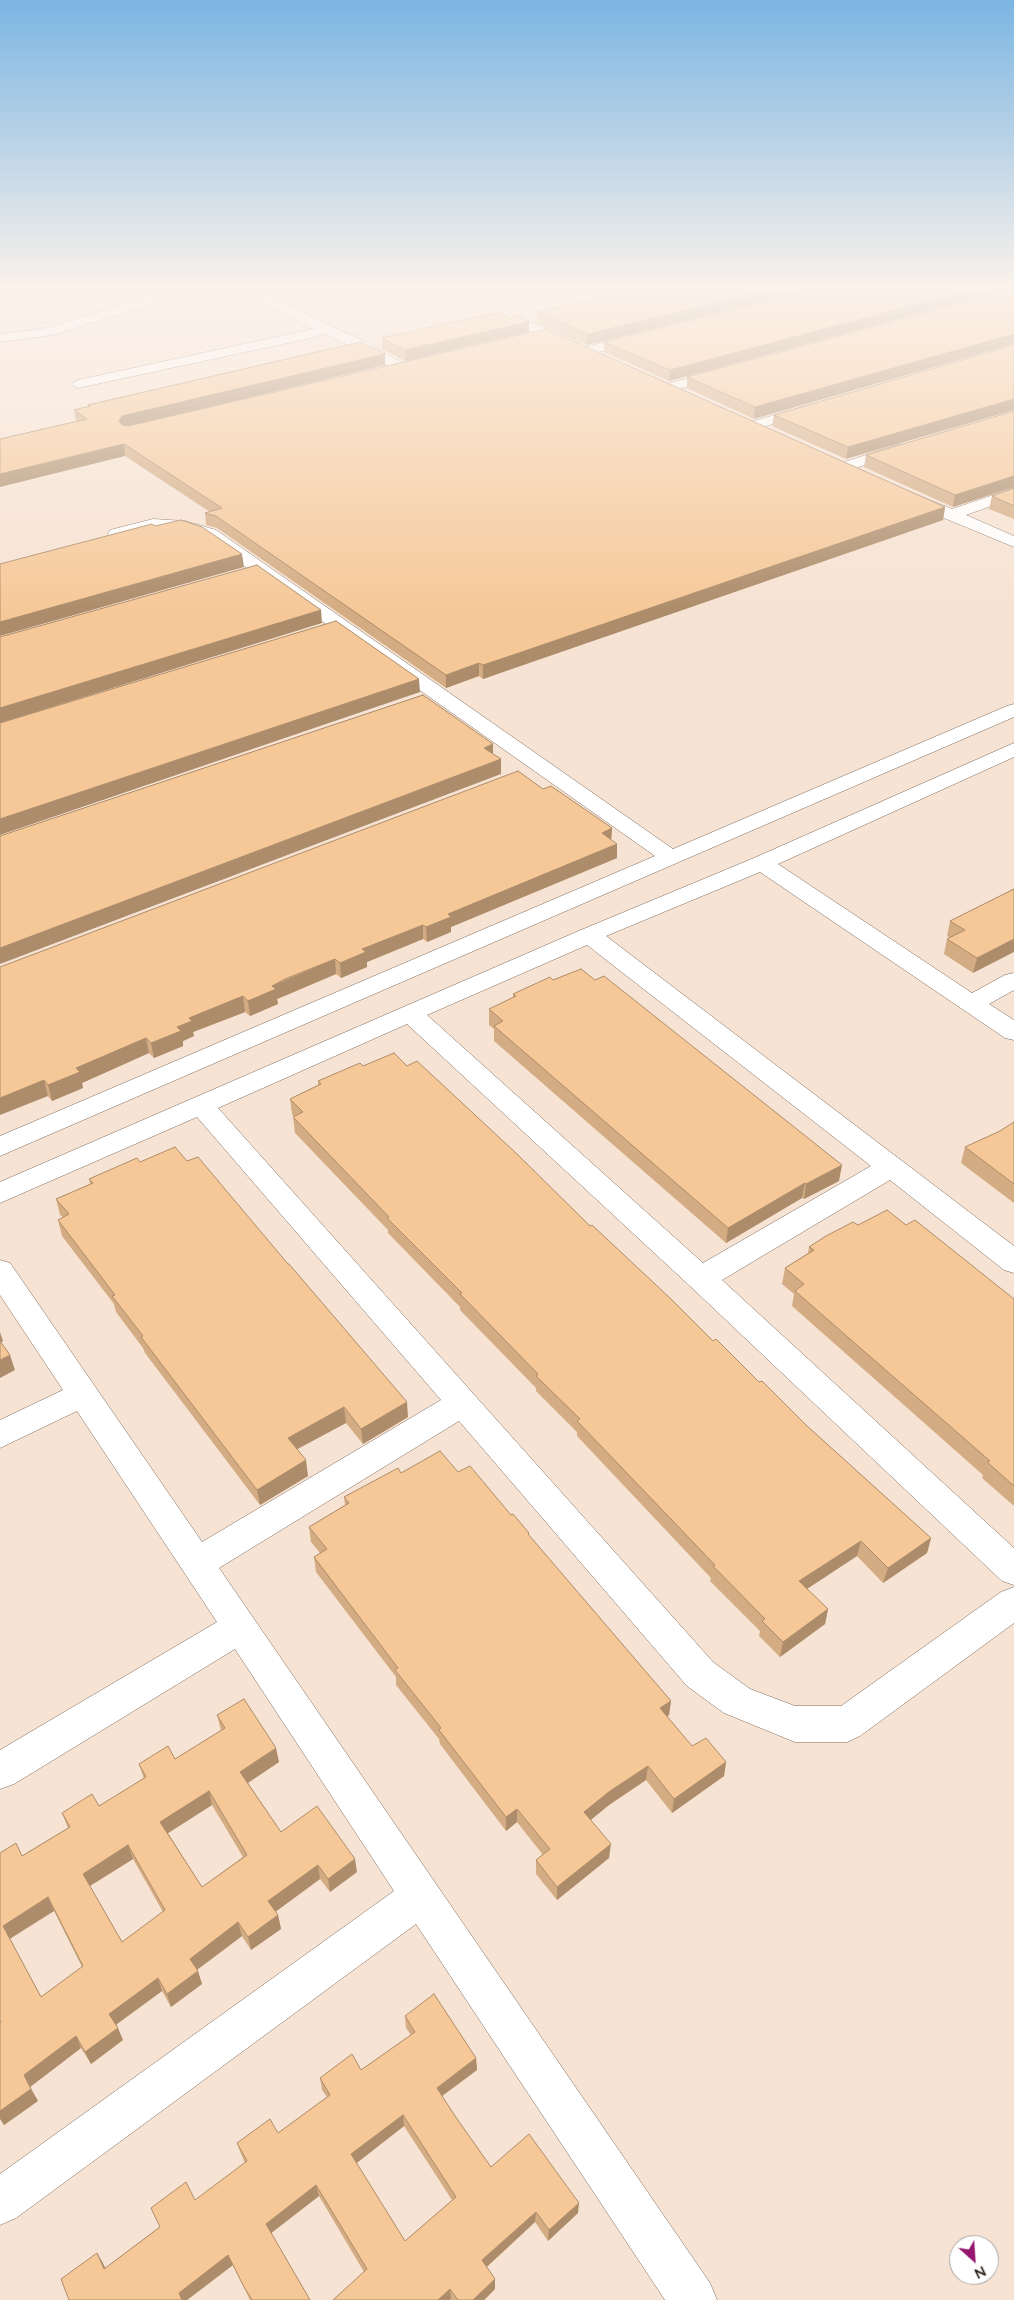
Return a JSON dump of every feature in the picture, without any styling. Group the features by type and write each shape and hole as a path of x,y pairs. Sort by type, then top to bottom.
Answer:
{"street":[{"path":"769,434 747,424 826,404"},
{"path":"843,466 919,443"},
{"path":"827,460 867,477"},
{"path":"899,492 1014,542"},
{"path":"950,514 1014,493"},
{"path":"96,539 154,524 185,526 210,534 340,626 429,698 542,768 670,857"},
{"path":"242,575 261,570"},
{"path":"321,631 340,626"},
{"path":"0,1147 1014,710"},
{"path":"0,1193 588,935 762,863 1014,749"},
{"path":"515,778 542,768"},
{"path":"762,863 1014,1032"},
{"path":"588,935 1014,1262"},
{"path":"972,1003 1014,980"},
{"path":"410,1014 701,1278 1014,1570"},
{"path":"200,1105 700,1674 737,1701 795,1724 846,1724 1014,1603"},
{"path":"701,1278 891,1168"},
{"path":"0,1271 689,2298"},
{"path":"0,1435 83,1394"},
{"path":"197,1563 462,1403"},
{"path":"0,1771 240,1627"},
{"path":"0,2202 421,1896"}],"building":[{"path":"121,397 201,397 122,416 119,421 122,425 128,426 252,397 699,397 945,507 516,654 483,665 479,663 446,675 216,516 205,513 222,508 124,444 0,474 0,439 87,419 74,410"},
{"path":"733,397 789,397 755,407"},
{"path":"835,397 1014,397 1014,399 848,447 774,415"},
{"path":"1014,411 1014,476 955,495 866,455"},
{"path":"1014,488 1014,506 992,496"},
{"path":"181,520 202,527 242,554 0,622 0,564 152,524 155,526"},
{"path":"257,565 321,610 0,708 0,637"},
{"path":"336,621 419,679 0,819 0,723"},
{"path":"423,695 493,744 484,748 501,759 0,948 0,836"},
{"path":"518,771 543,789 551,786 612,828 602,833 617,844 448,914 451,917 426,927 423,925 362,949 366,952 340,963 335,959 285,979 272,986 276,989 248,1001 243,996 189,1018 192,1021 177,1027 181,1031 151,1043 146,1038 76,1068 80,1072 48,1085 44,1080 0,1098 0,967"},
{"path":"1014,889 1014,939 977,958 947,939 965,930 950,921"},
{"path":"581,969 595,980 604,976 842,1165 805,1183 728,1228 494,1026 503,1021 489,1009 516,996 513,994 550,977 553,980"},
{"path":"394,1053 407,1066 417,1061 517,1154 590,1226 592,1225 671,1299 713,1341 716,1339 759,1382 762,1381 806,1425 931,1538 888,1568 861,1541 799,1581 828,1609 783,1642 762,1621 765,1619 713,1566 715,1565 577,1421 580,1419 536,1376 538,1374 460,1294 462,1293 387,1218 389,1217 293,1117 303,1112 290,1099 321,1084 318,1081 360,1063 363,1066"},
{"path":"1014,1122 1014,1184 965,1147 1000,1131"},
{"path":"175,1147 187,1161 198,1157 407,1402 361,1429 344,1407 288,1438 306,1460 257,1490 141,1337 143,1336 112,1296 115,1295 58,1220 69,1214 56,1199 93,1183 89,1179 137,1158 140,1162"},
{"path":"887,1210 906,1225 915,1220 1014,1299 1014,1486 987,1462 990,1461 795,1291 804,1284 785,1268 814,1250 809,1247 826,1236 853,1222 858,1225"},
{"path":"0,1341 10,1355 0,1360"},
{"path":"440,1451 458,1472 470,1466 511,1515 513,1514 671,1701 660,1708 692,1746 706,1738 726,1762 674,1799 648,1766 610,1791 584,1812 611,1844 557,1887 536,1860 550,1849 517,1809 506,1817 439,1730 441,1728 395,1670 398,1668 314,1557 327,1549 309,1527 349,1503 344,1497 398,1468 401,1473"},
{"path":"244,1699 276,1748 240,1772 281,1832 317,1806 355,1859 328,1879 318,1865 268,1901 278,1915 248,1937 238,1922 190,1959 198,1971 167,1994 158,1978 109,2014 118,2028 85,2052 76,2036 24,2075 31,2089 0,2111 0,1853 16,1843 22,1856 70,1827 62,1813 92,1794 99,1806 146,1777 139,1764 168,1746 175,1759 225,1728 217,1715","holes":["209,1791 247,1855 202,1887 160,1822","128,1845 165,1910 122,1942 83,1874","48,1897 83,1966 41,1997 3,1926"]},
{"path":"434,1994 476,2058 437,2088 491,2167 529,2134 579,2203 549,2230 536,2212 482,2260 495,2279 473,2300 458,2300 450,2289 438,2300 333,2300 367,2269 316,2185 266,2224 310,2300 252,2300 228,2255 179,2293 182,2300 69,2300 61,2279 97,2253 104,2269 160,2227 151,2208 186,2182 195,2200 247,2161 237,2143 270,2119 278,2133 330,2095 320,2078 352,2054 361,2070 415,2032 405,2016","holes":["403,2115 456,2197 405,2241 351,2154"]}]}
